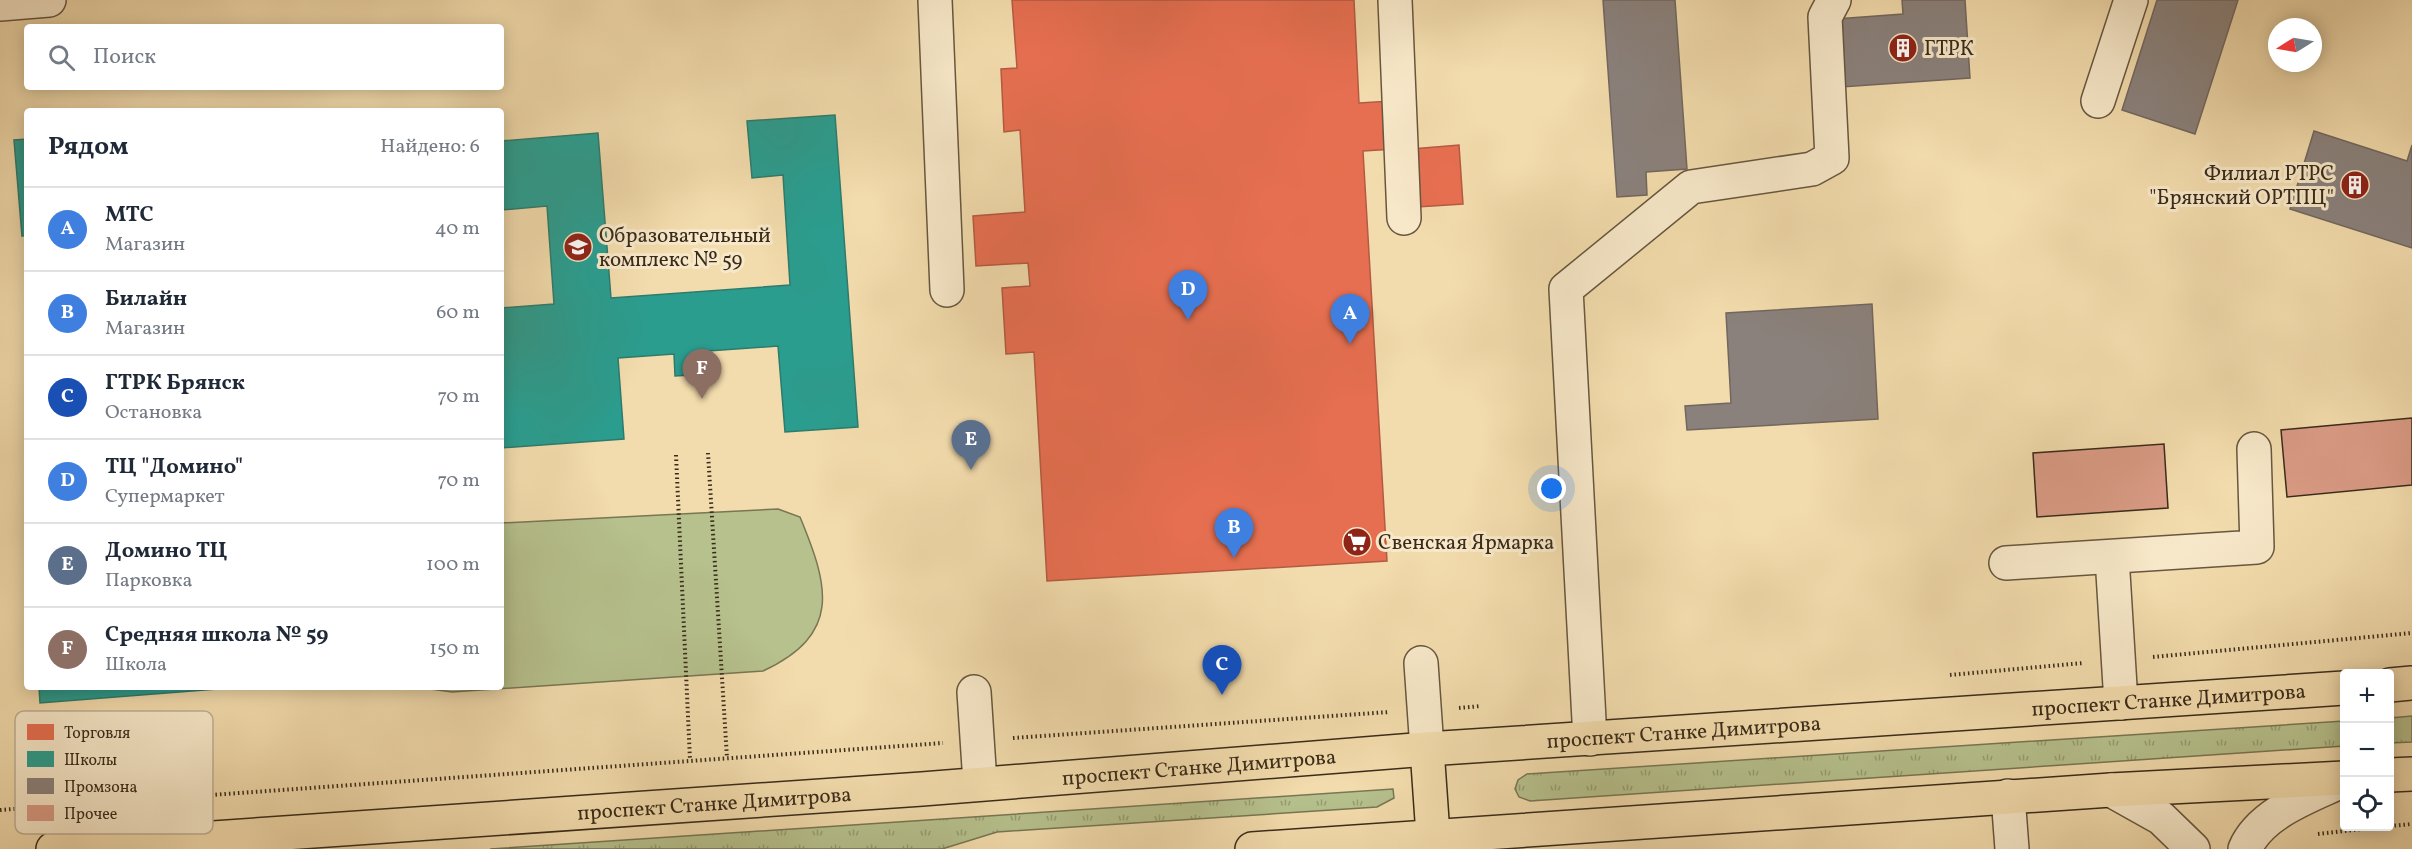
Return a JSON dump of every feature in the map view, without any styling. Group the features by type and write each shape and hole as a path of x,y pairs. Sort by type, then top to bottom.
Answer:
{"main road":[{"path":"2394,685 2412,683"},
{"name":"проспект Станке Димитрова","path":"54,849 910,790 1427,749 2340,688"},
{"path":"1427,749 1434,842"},
{"path":"2394,776 2412,774"},
{"path":"1252,849 1434,842 2008,796 2340,779"}],"lane":[{"path":"0,4 50,0"},
{"path":"935,0 947,290"},
{"path":"1395,0 1404,218"},
{"path":"1590,739 1572,436 1566,289 1691,187 1812,169 1832,158 1825,17 1833,0"},
{"path":"2098,100 2131,0"},
{"path":"2006,563 2257,547 2254,449"},
{"path":"2112,556 2121,703"},
{"path":"1421,663 1427,749"},
{"path":"974,692 980,783"},
{"path":"2245,849 2262,825 2297,802 2340,781"},
{"path":"2111,790 2161,818 2193,849"},
{"path":"2008,796 2012,849"}],"path":[{"path":"708,453 727,758"},
{"path":"676,455 690,759"},
{"path":"1941,676 2412,633"},
{"path":"213,794 690,759 1483,706"},
{"path":"0,810 15,809"},
{"path":"2394,826 2412,824"}],"green space":[{"path":"778,509 800,517 818,565 822,587 822,606 817,624 806,641 788,657 763,671 504,688 504,523"},
{"path":"438,690 482,690 452,692"},
{"path":"2412,716 2412,742 2394,743 2394,718"},
{"path":"2340,721 2340,746 1530,801 1519,797 1515,789 1518,780 1527,774"},
{"path":"1393,789 1394,798 1377,807 997,832 942,849 490,849"}],"building: Торговля":[{"path":"1012,0 1354,0 1359,103 1391,101 1394,149 1363,151 1387,561 1047,581 1034,352 1006,354 1002,288 1030,286 1028,263 976,266 973,216 1025,212 1020,130 1004,132 1001,69 1017,68"},
{"path":"1459,145 1463,204 1417,207 1412,149"}],"building: Школы":[{"name":"Образовательный комплекс № 59","path":"835,115 858,427 785,432 778,346 708,351 709,374 675,376 674,354 618,358 624,439 504,448 504,308 554,304 547,206 504,210 504,141 598,133 611,298 790,285 783,175 752,178 747,121"},
{"path":"24,139 24,236 22,236 14,140"},
{"path":"39,690 205,690 40,703"}],"building: Промзона":[{"path":"1603,0 1675,0 1687,169 1646,172 1647,195 1617,197"},
{"name":"ГТРК","path":"1902,0 1965,0 1970,78 1841,87 1836,19 1903,14"},
{"path":"2157,0 2238,0 2195,134 2122,110"},
{"name":"Филиал РТРС \"Брянский ОРТПЦ\"","path":"2314,131 2407,161 2412,145 2412,248 2290,209"},
{"path":"1872,304 1878,419 1687,430 1685,406 1731,403 1726,313"}],"building: Прочее":[{"path":"2412,418 2412,485 2287,497 2281,430"},
{"path":"2164,444 2168,508 2037,517 2033,453"}],"place":[{"name":"ГТРК","path":"1903,48"},
{"name":"Филиал РТРС \"Брянский ОРТПЦ\"","path":"2355,185"},
{"name":"Образовательный комплекс № 59","path":"578,247"},
{"name":"ТЦ \"Домино\"","path":"1188,320"},
{"name":"МТС","path":"1350,344"},
{"name":"Средняя школа № 59","path":"702,399"},
{"name":"Домино ТЦ","path":"971,470"},
{"name":"Свенская Ярмарка","path":"1357,542"},
{"name":"Билайн","path":"1234,558"},
{"name":"ГТРК Брянск","path":"1222,695"}]}
